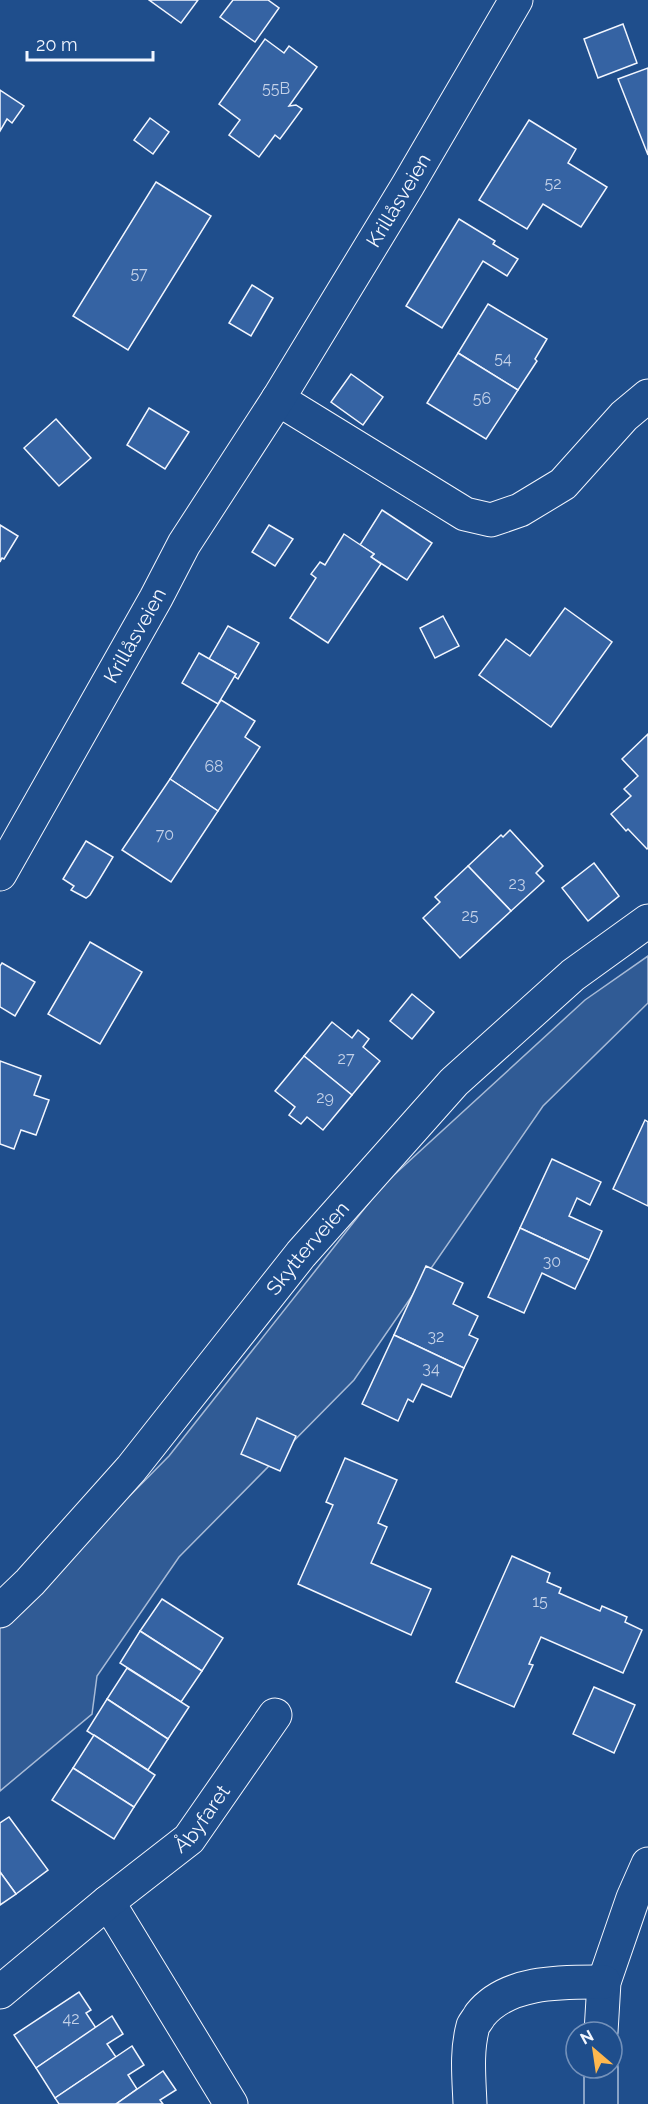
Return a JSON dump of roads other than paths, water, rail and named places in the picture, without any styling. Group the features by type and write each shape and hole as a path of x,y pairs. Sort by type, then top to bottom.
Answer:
{"street":[{"name":"Krillåsveien","path":"0,874 156,598 184,544 278,399 408,185 516,0"},
{"path":"278,399 465,514 491,520 520,510 563,484 624,416 648,396"},
{"name":"Skytterveien","path":"0,1611 30,1582 131,1469 301,1254 454,1082 573,975 648,921"},
{"name":"Åbyfaret","path":"0,1992 108,1902 189,1839 275,1715"},
{"path":"602,2020 604,1982 633,1898 648,1864"},
{"path":"108,1902 231,2104"},
{"path":"470,2104 468,2052 474,2024 490,2002 522,1989 562,1982 604,1982"},
{"path":"601,2080 601,2104"}]}
